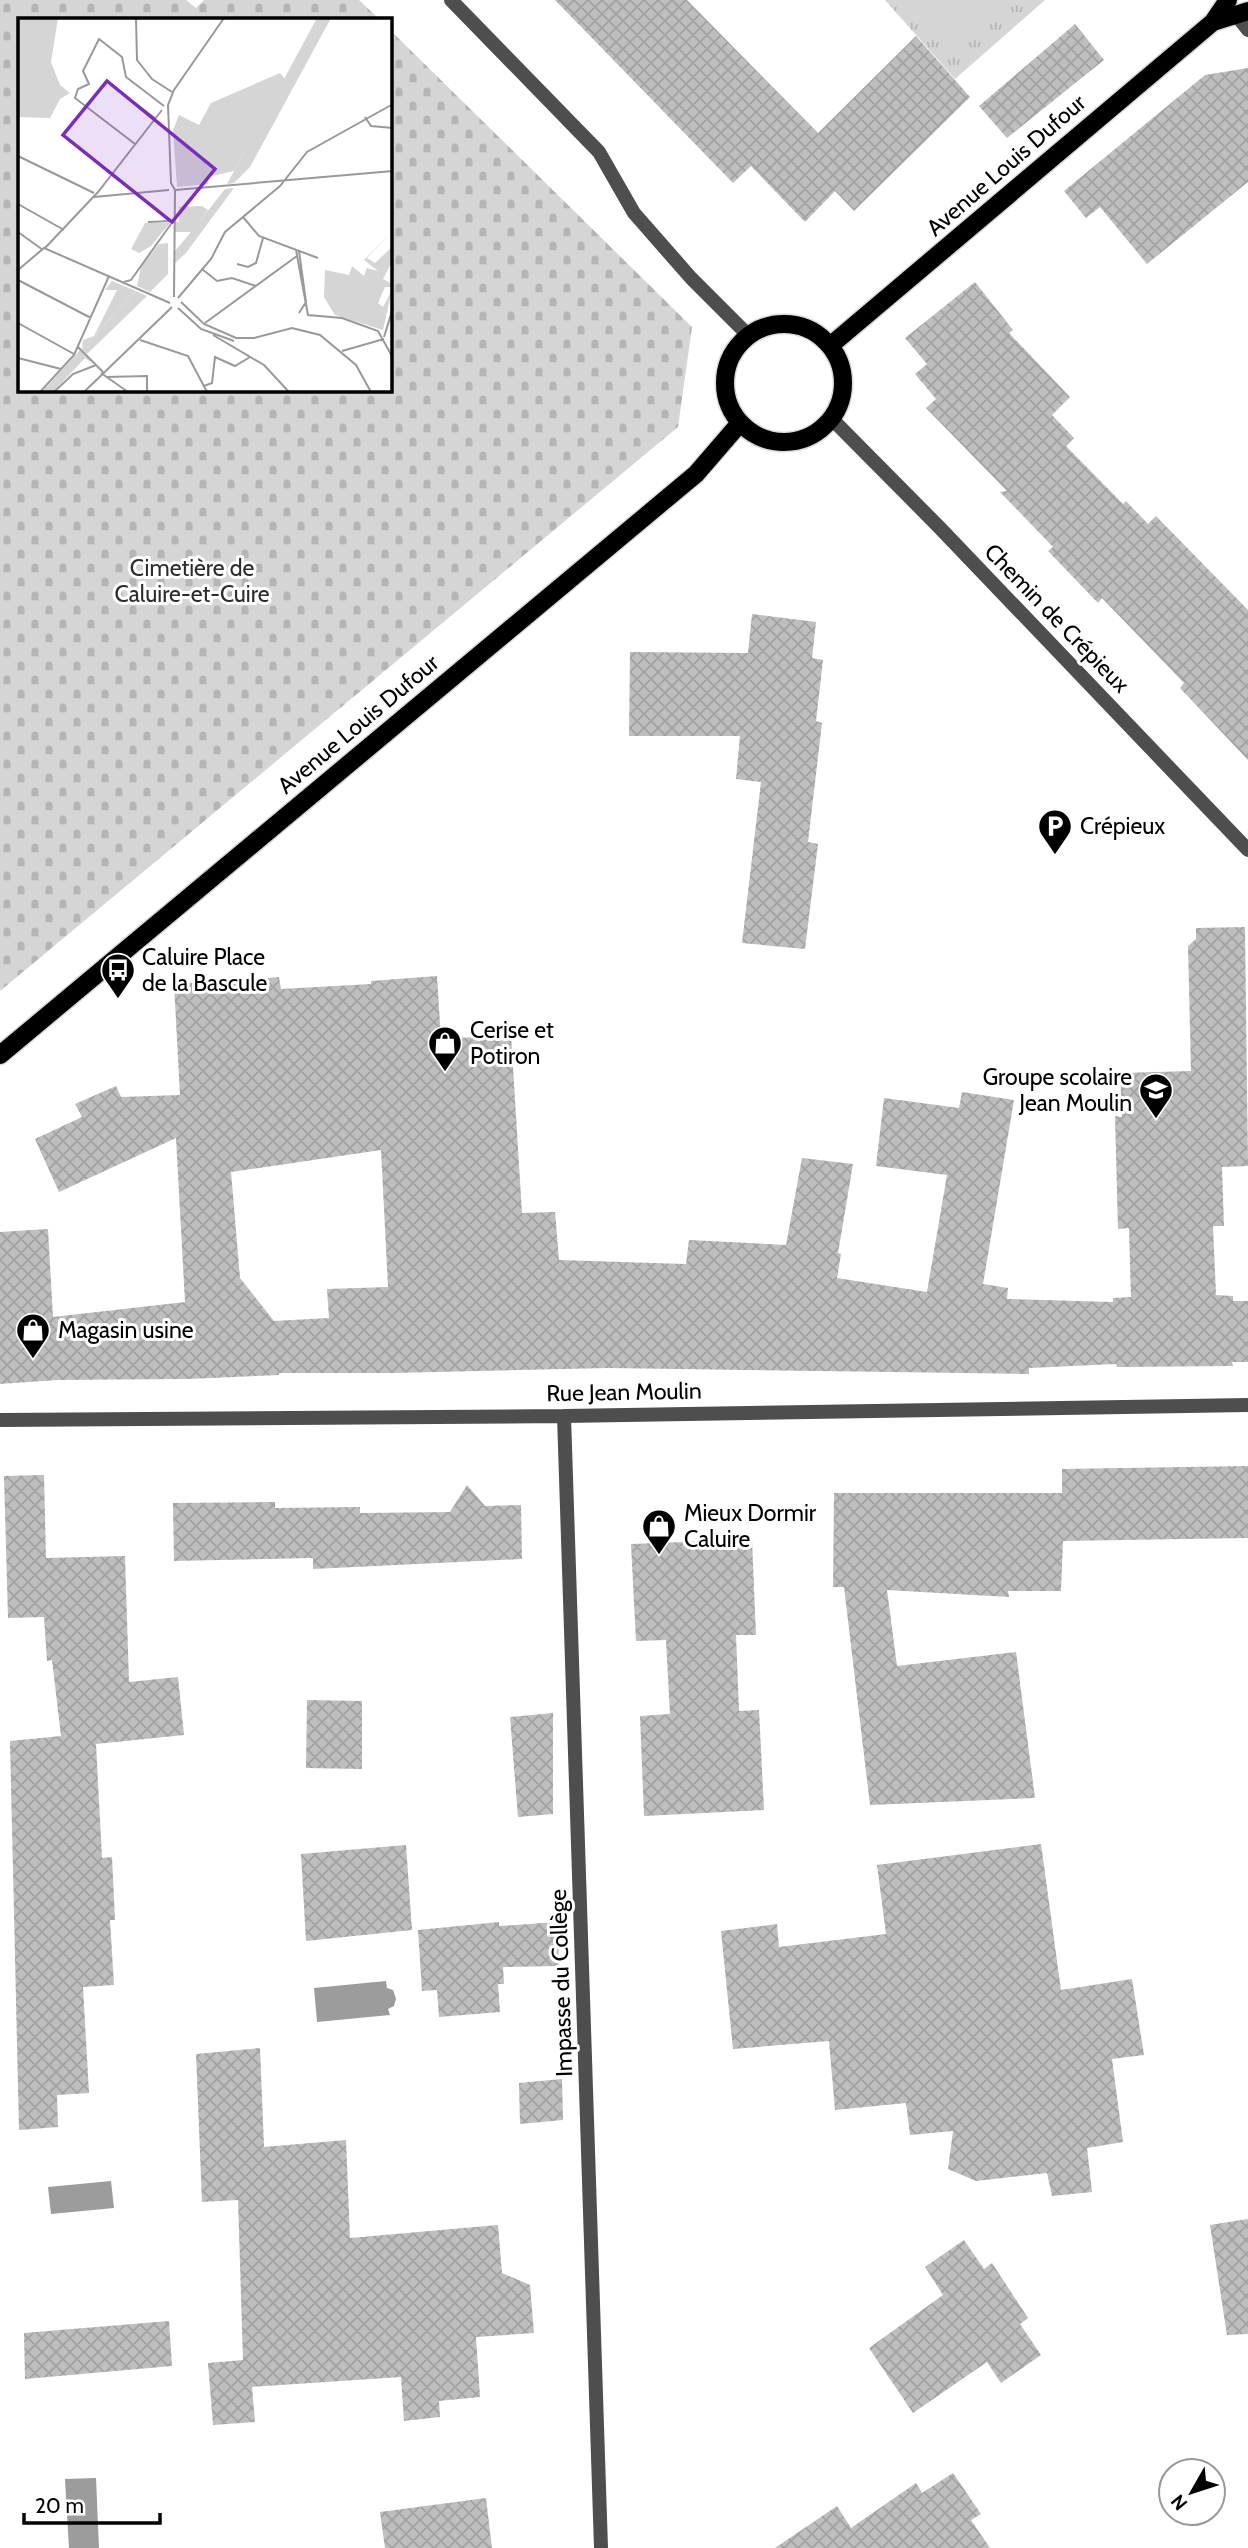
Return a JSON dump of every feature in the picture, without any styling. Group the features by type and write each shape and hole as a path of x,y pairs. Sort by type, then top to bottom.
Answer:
{"main road":[{"name":"Avenue Louis Dufour","path":"831,345 1213,22 1240,14"},
{"path":"783,323 809,329 831,345 841,363 845,382 841,402 832,419 820,431 804,440 787,443 770,441 754,434 740,423 730,407 725,387 726,368 734,350 748,335 764,327 783,323"},
{"name":"Avenue Louis Dufour","path":"0,1055 696,474 740,423"}],"street":[{"path":"451,0 599,152 634,213 691,278 748,335"},
{"name":"Chemin de Crépieux","path":"832,419 1248,850"},
{"name":"Rue Jean Moulin","path":"0,1420 564,1416 1248,1405"},
{"name":"Impasse du Collège","path":"564,1416 601,2548"}],"green space":[{"name":"Cimetière de Caluire-et-Cuire","path":"0,0 186,0 196,8 204,0 359,0 378,18 18,18 18,392 392,392 392,32 692,327 678,427 0,991"},
{"path":"885,0 1045,0 955,79"},
{"path":"904,0 1017,0 954,56"}],"shaded area":[{"path":"386,1981 387,1988 393,1990 396,1999 394,2006 388,2009 390,2015 317,2022 314,1988"},
{"path":"111,2181 114,2208 51,2214 48,2187"},
{"path":"96,2478 99,2548 69,2548 65,2479"}],"building":[{"path":"555,0 687,0 818,133 916,36 970,97 854,211 835,191 805,222 751,166 733,183"},
{"path":"1075,24 1104,60 1007,138 979,106"},
{"path":"1248,68 1248,182 1147,264 1100,207 1086,218 1064,191 1205,75"},
{"path":"975,282 1013,330 1009,333 1070,397 1052,415 1074,438 1066,446 1123,504 1126,501 1148,524 1156,516 1248,610 1248,760 1180,688 1184,683 1102,598 1098,603 1048,551 1053,547 1000,492 1007,491 926,408 936,399 915,374 927,364 905,338"},
{"path":"752,614 816,622 812,658 823,660 816,721 822,723 808,842 818,844 805,949 742,943 761,782 736,779 740,736 629,736 630,652 748,653"},
{"path":"1245,927 1248,1166 1222,1167 1224,1226 1213,1226 1216,1295 1233,1296 1233,1301 1248,1301 1248,1362 1232,1362 1233,1366 1117,1367 1116,1364 1029,1368 1029,1374 608,1368 279,1373 189,1379 57,1380 0,1384 0,1232 48,1229 53,1317 185,1302 176,1138 59,1192 35,1139 82,1117 75,1104 116,1086 121,1097 180,1095 174,984 279,977 281,989 371,984 371,981 437,976 441,1039 511,1035 522,1213 555,1212 559,1260 686,1264 689,1240 786,1245 802,1158 853,1164 838,1253 841,1254 837,1278 927,1292 947,1175 876,1166 884,1098 959,1108 962,1092 1014,1100 983,1284 1008,1288 1007,1299 1113,1302 1113,1298 1131,1297 1129,1228 1118,1229 1115,1116 1122,1117 1120,1073 1191,1071 1188,946 1196,939 1196,928","holes":["381,1150 388,1287 327,1289 329,1318 274,1321 240,1278 231,1172"]},
{"path":"1248,1466 1248,1538 1063,1541 1061,1591 1008,1591 1009,1597 887,1590 897,1666 1016,1652 1035,1798 870,1805 844,1587 833,1587 834,1493 1062,1493 1062,1469"},
{"path":"44,1475 46,1558 125,1556 129,1682 178,1677 184,1735 96,1744 102,1858 112,1857 115,1920 110,1920 114,1985 83,1987 89,2093 57,2095 58,2127 19,2130 10,1741 61,1736 52,1660 47,1661 44,1617 8,1618 4,1476"},
{"path":"467,1485 485,1506 521,1505 522,1559 313,1569 313,1558 174,1561 173,1503 275,1502 275,1508 360,1507 360,1513 450,1512"},
{"path":"752,1540 756,1635 736,1635 739,1711 759,1710 764,1810 644,1816 640,1716 670,1714 666,1640 636,1641 631,1544"},
{"path":"307,1700 362,1701 362,1769 306,1768"},
{"path":"553,1713 553,1814 518,1817 510,1717"},
{"path":"1041,1844 1061,1990 1132,1979 1144,2055 1112,2059 1123,2142 1087,2148 1092,2192 1052,2196 1047,2173 976,2181 948,2169 953,2131 910,2135 906,2103 835,2110 829,2041 733,2049 721,1931 777,1924 779,1947 886,1934 877,1865"},
{"path":"406,1845 412,1930 306,1941 301,1854"},
{"path":"499,1922 499,1926 558,1922 559,1966 503,1967 504,1984 498,1984 500,2012 439,2017 437,1990 422,1991 418,1930"},
{"path":"260,2048 264,2147 346,2140 350,2238 498,2225 502,2273 530,2285 534,2333 476,2337 480,2397 439,2401 440,2417 404,2421 401,2377 252,2387 255,2422 213,2425 208,2363 243,2360 238,2200 202,2202 196,2054"},
{"path":"562,2079 563,2120 520,2124 519,2083"},
{"path":"1248,2219 1248,2334 1227,2335 1210,2225"},
{"path":"964,2240 984,2269 992,2263 1028,2318 1020,2324 1041,2355 1001,2383 987,2362 913,2413 869,2348 943,2295 925,2267"},
{"path":"169,2321 172,2366 25,2379 24,2333"},
{"path":"953,2473 981,2514 971,2520 990,2548 775,2548 837,2506 851,2528 916,2483 922,2493"},
{"path":"486,2498 492,2548 385,2548 380,2512"}],"place":[{"name":"Crépieux","path":"1055,856"},
{"name":"Caluire Place de la Bascule","path":"118,1000"},
{"name":"Cerise et Potiron","path":"445,1073"},
{"name":"Groupe scolaire Jean Moulin","path":"1156,1120"},
{"name":"Magasin usine","path":"33,1360"},
{"name":"Mieux Dormir Caluire","path":"659,1556"}]}
